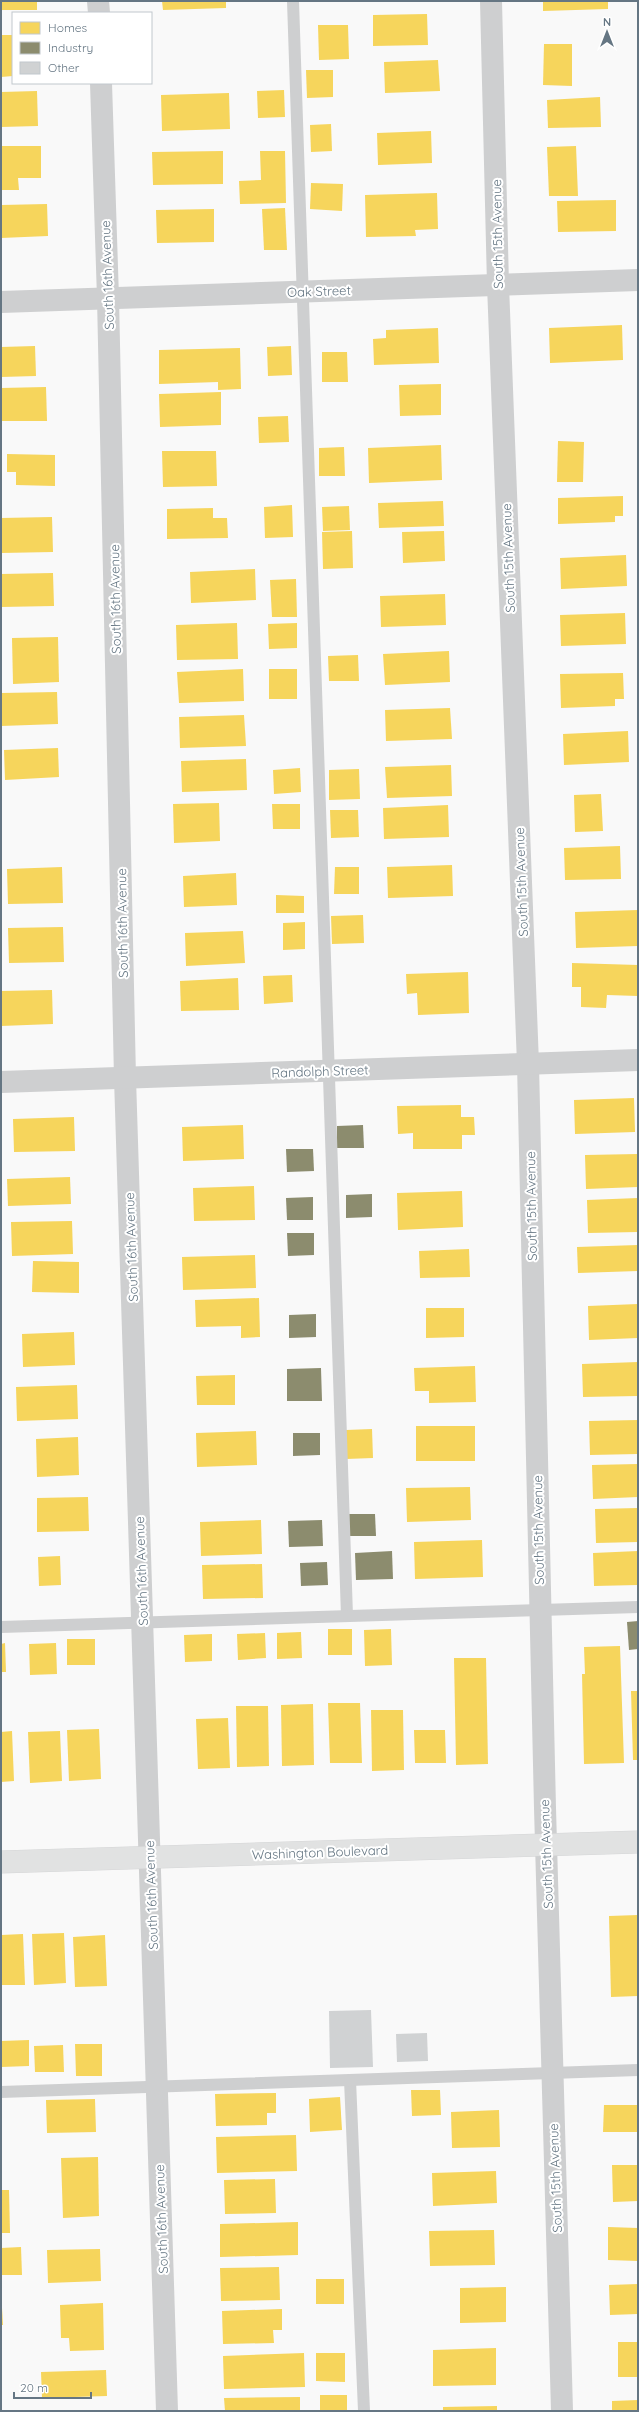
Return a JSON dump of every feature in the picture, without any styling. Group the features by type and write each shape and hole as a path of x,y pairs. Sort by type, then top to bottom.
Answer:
{"street":[{"path":"98,1 99,12"},
{"name":"South 15th Avenue","path":"491,1 498,285 528,1064 540,1610 562,2411"},
{"name":"South 16th Avenue","path":"101,84 108,298 125,1078 167,2411"},
{"name":"Oak Street","path":"1,302 638,280"},
{"name":"Randolph Street","path":"1,1082 638,1060"},
{"name":"Washington Boulevard","path":"1,1862 638,1842"}],"lane":[{"path":"294,1 327,1071 347,1616"},
{"path":"1,1627 638,1606"},
{"path":"1,2092 638,2070"},
{"path":"350,2080 364,2411"}],"building: Homes":[{"path":"1,1 37,1 37,10 1,10"},
{"path":"162,1 226,1 226,8 163,10"},
{"path":"543,1 608,1 608,9 543,11"},
{"path":"427,14 428,45 373,46 373,15"},
{"path":"318,25 348,25 349,59 319,60"},
{"path":"1,35 12,35 12,76 1,77"},
{"path":"544,44 572,44 572,86 543,85"},
{"path":"438,60 440,91 385,93 384,62"},
{"path":"306,70 333,70 333,97 307,98"},
{"path":"284,90 285,117 258,118 257,91"},
{"path":"37,91 38,126 1,127 1,92"},
{"path":"229,93 230,129 162,131 161,95"},
{"path":"600,97 601,127 548,128 547,100"},
{"path":"331,124 332,151 311,152 310,125"},
{"path":"431,131 432,163 378,165 377,133"},
{"path":"1,146 41,146 41,178 18,178 19,190 1,190"},
{"path":"576,146 578,196 549,196 547,147"},
{"path":"223,151 223,184 153,185 152,152"},
{"path":"260,151 285,151 286,203 240,204 239,181 261,180"},
{"path":"311,183 343,184 342,211 310,209"},
{"path":"437,193 438,229 415,230 416,236 366,237 365,195"},
{"path":"616,200 616,231 558,232 557,201"},
{"path":"47,204 48,236 1,238 1,205"},
{"path":"285,208 287,250 264,250 262,209"},
{"path":"214,209 214,242 157,243 156,210"},
{"path":"622,325 623,360 550,363 549,328"},
{"path":"438,328 439,363 374,365 373,339 386,338 386,330"},
{"path":"35,346 36,376 1,377 1,347"},
{"path":"291,346 292,375 268,376 267,347"},
{"path":"240,348 241,389 218,390 218,382 159,384 159,350"},
{"path":"322,352 347,352 348,382 322,382"},
{"path":"441,384 441,415 400,416 399,385"},
{"path":"46,387 47,421 1,421 1,388"},
{"path":"221,392 221,425 160,427 159,394"},
{"path":"288,416 289,442 259,443 258,417"},
{"path":"558,441 584,442 583,482 557,482"},
{"path":"441,445 442,480 369,483 368,448"},
{"path":"344,447 345,476 319,476 319,448"},
{"path":"162,451 216,451 217,486 163,487"},
{"path":"7,454 55,455 55,486 16,485 16,472 7,472"},
{"path":"623,496 623,516 615,516 615,522 558,524 558,498"},
{"path":"443,501 444,526 379,528 378,503"},
{"path":"292,505 293,537 265,538 264,507"},
{"path":"349,506 350,530 323,531 322,507"},
{"path":"213,508 213,518 227,518 228,538 167,539 167,509"},
{"path":"52,517 53,552 1,553 1,518"},
{"path":"352,531 353,568 323,569 322,532"},
{"path":"444,531 445,561 403,563 402,532"},
{"path":"626,555 627,586 561,589 560,558"},
{"path":"255,569 256,600 191,603 190,572"},
{"path":"53,573 54,606 1,607 1,574"},
{"path":"296,579 297,617 272,617 270,580"},
{"path":"445,594 446,625 381,627 380,596"},
{"path":"625,613 626,644 561,646 560,615"},
{"path":"237,623 238,659 177,660 176,625"},
{"path":"297,623 297,648 269,649 268,624"},
{"path":"58,637 59,682 13,684 12,638"},
{"path":"449,651 450,682 385,685 383,654"},
{"path":"358,655 359,681 329,681 328,656"},
{"path":"243,669 244,701 179,703 177,672"},
{"path":"269,669 297,669 297,699 269,699"},
{"path":"623,673 624,699 615,699 615,706 561,708 560,674"},
{"path":"57,692 58,724 1,726 1,693"},
{"path":"450,708 452,739 386,741 385,710"},
{"path":"244,715 246,746 180,748 179,717"},
{"path":"628,731 629,762 564,765 563,734"},
{"path":"58,748 59,777 5,780 4,750"},
{"path":"246,759 247,790 182,792 181,761"},
{"path":"451,765 452,796 387,798 385,767"},
{"path":"300,768 301,792 274,794 273,770"},
{"path":"359,769 360,799 329,800 329,770"},
{"path":"601,794 603,831 575,832 574,795"},
{"path":"219,803 220,841 174,843 173,804"},
{"path":"272,804 300,804 300,829 273,829"},
{"path":"448,805 449,837 384,839 383,808"},
{"path":"330,810 358,810 359,837 331,838"},
{"path":"620,846 621,879 565,880 564,848"},
{"path":"452,865 453,896 388,898 387,867"},
{"path":"62,867 63,903 8,904 7,869"},
{"path":"335,867 359,867 359,894 334,894"},
{"path":"236,873 237,905 184,907 183,876"},
{"path":"276,895 304,896 304,913 276,913"},
{"path":"638,910 638,946 576,948 575,912"},
{"path":"363,915 364,943 332,944 331,916"},
{"path":"305,922 305,949 283,950 283,923"},
{"path":"63,927 64,962 9,963 8,928"},
{"path":"243,931 245,963 186,966 185,933"},
{"path":"572,963 638,965 638,996 607,995 606,1008 581,1007 581,987 572,987"},
{"path":"468,972 469,1013 418,1015 417,993 407,994 406,974"},
{"path":"292,975 293,1002 264,1004 263,976"},
{"path":"238,978 239,1010 181,1011 180,981"},
{"path":"52,990 53,1024 1,1026 1,991"},
{"path":"634,1098 635,1132 575,1134 574,1100"},
{"path":"461,1105 461,1117 474,1117 475,1135 462,1135 462,1149 413,1149 413,1133 398,1134 397,1106"},
{"path":"74,1117 75,1151 14,1152 13,1119"},
{"path":"243,1125 244,1159 183,1161 182,1127"},
{"path":"638,1154 638,1187 586,1189 585,1155"},
{"path":"70,1177 71,1204 8,1206 7,1179"},
{"path":"254,1186 255,1220 194,1221 193,1188"},
{"path":"462,1191 463,1227 398,1230 397,1193"},
{"path":"638,1198 638,1232 588,1233 587,1200"},
{"path":"72,1221 73,1254 12,1256 11,1222"},
{"path":"638,1245 638,1271 578,1273 577,1247"},
{"path":"469,1249 470,1277 420,1278 419,1251"},
{"path":"255,1255 256,1288 183,1290 182,1257"},
{"path":"33,1261 79,1262 79,1293 32,1292"},
{"path":"259,1298 260,1337 241,1338 241,1326 196,1327 195,1300"},
{"path":"638,1304 638,1338 589,1340 588,1306"},
{"path":"426,1308 464,1308 464,1337 426,1338"},
{"path":"74,1332 75,1365 23,1367 22,1334"},
{"path":"638,1362 638,1396 583,1397 582,1364"},
{"path":"475,1366 476,1402 429,1403 429,1391 415,1391 414,1368"},
{"path":"235,1375 235,1405 197,1405 196,1376"},
{"path":"77,1385 78,1419 17,1421 16,1387"},
{"path":"638,1420 638,1454 590,1455 589,1421"},
{"path":"416,1426 475,1426 475,1461 416,1461"},
{"path":"372,1429 373,1458 346,1459 346,1430"},
{"path":"256,1431 257,1465 197,1467 196,1433"},
{"path":"78,1437 79,1475 37,1477 36,1439"},
{"path":"638,1464 638,1497 593,1499 592,1465"},
{"path":"470,1487 471,1520 407,1522 406,1488"},
{"path":"88,1497 89,1531 37,1532 37,1498"},
{"path":"638,1508 638,1542 596,1543 595,1509"},
{"path":"261,1520 262,1554 201,1556 200,1522"},
{"path":"482,1540 483,1577 415,1579 414,1542"},
{"path":"638,1551 638,1585 594,1586 593,1553"},
{"path":"60,1556 61,1585 39,1586 38,1557"},
{"path":"262,1564 263,1598 203,1599 202,1565"},
{"path":"328,1629 352,1629 352,1655 328,1655"},
{"path":"391,1629 392,1665 365,1666 364,1630"},
{"path":"301,1632 302,1658 277,1659 277,1633"},
{"path":"265,1633 266,1658 238,1660 237,1634"},
{"path":"212,1634 212,1661 185,1662 184,1635"},
{"path":"67,1639 95,1639 95,1665 67,1665"},
{"path":"5,1643 6,1672 1,1672 1,1644"},
{"path":"56,1643 57,1674 30,1675 29,1644"},
{"path":"620,1646 624,1763 584,1764 582,1674 585,1674 584,1647"},
{"path":"454,1658 486,1658 488,1764 456,1765"},
{"path":"631,1691 638,1691 638,1760 633,1760"},
{"path":"328,1703 360,1703 362,1763 330,1763"},
{"path":"313,1704 314,1765 282,1766 281,1705"},
{"path":"236,1706 268,1706 269,1766 237,1767"},
{"path":"371,1710 403,1710 404,1770 372,1771"},
{"path":"228,1718 230,1768 198,1769 196,1719"},
{"path":"99,1729 101,1779 69,1781 67,1730"},
{"path":"414,1730 445,1730 446,1763 415,1763"},
{"path":"12,1731 14,1781 1,1782 1,1732"},
{"path":"60,1731 62,1781 30,1783 28,1732"},
{"path":"638,1915 638,1996 611,1997 609,1916"},
{"path":"64,1933 66,1983 34,1985 32,1934"},
{"path":"23,1934 25,1985 1,1985 1,1935"},
{"path":"105,1935 107,1986 75,1987 73,1937"},
{"path":"29,2040 29,2066 1,2067 1,2041"},
{"path":"75,2044 102,2044 102,2076 76,2076"},
{"path":"63,2045 64,2072 35,2072 34,2046"},
{"path":"411,2090 440,2090 441,2115 412,2116"},
{"path":"276,2093 276,2113 267,2113 267,2125 216,2126 215,2094"},
{"path":"340,2097 342,2130 310,2132 309,2099"},
{"path":"95,2099 96,2132 47,2133 46,2100"},
{"path":"604,2105 638,2105 638,2132 603,2132"},
{"path":"499,2110 500,2147 452,2148 451,2112"},
{"path":"296,2135 297,2171 217,2173 216,2137"},
{"path":"98,2157 99,2216 63,2218 61,2158"},
{"path":"612,2165 638,2165 638,2201 613,2202"},
{"path":"496,2171 497,2203 433,2206 432,2173"},
{"path":"275,2179 276,2213 225,2214 224,2180"},
{"path":"1,2190 9,2190 10,2233 1,2233"},
{"path":"298,2222 298,2255 220,2257 220,2224"},
{"path":"608,2227 638,2228 638,2261 608,2260"},
{"path":"494,2230 495,2265 430,2266 429,2231"},
{"path":"21,2247 22,2275 1,2275 1,2248"},
{"path":"100,2249 101,2281 48,2283 47,2250"},
{"path":"279,2267 280,2300 221,2301 220,2268"},
{"path":"316,2279 344,2279 344,2304 316,2304"},
{"path":"638,2284 638,2314 610,2315 609,2285"},
{"path":"506,2287 506,2322 460,2323 460,2288"},
{"path":"103,2303 104,2350 70,2351 69,2338 61,2338 60,2305"},
{"path":"2,2308 3,2325 1,2325"},
{"path":"282,2309 282,2330 273,2330 274,2343 223,2344 222,2311"},
{"path":"618,2342 638,2342 638,2377 618,2377"},
{"path":"496,2348 496,2385 433,2386 433,2350"},
{"path":"304,2353 305,2387 224,2389 223,2356"},
{"path":"316,2353 345,2353 345,2382 316,2381"},
{"path":"106,2370 107,2396 42,2398 41,2372"},
{"path":"320,2395 347,2395 347,2411 320,2411"},
{"path":"300,2397 300,2411 225,2411 224,2398"},
{"path":"638,2400 638,2411 612,2411 612,2401"},
{"path":"497,2406 497,2411 443,2411 443,2407"}],"building: Industry":[{"path":"363,1125 364,1148 337,1148 337,1126"},
{"path":"286,1149 313,1149 314,1171 287,1172"},
{"path":"372,1194 372,1217 346,1218 346,1195"},
{"path":"313,1197 313,1220 287,1220 286,1198"},
{"path":"287,1233 314,1233 314,1255 288,1256"},
{"path":"316,1314 316,1337 289,1338 289,1315"},
{"path":"321,1368 322,1401 287,1401 287,1369"},
{"path":"293,1433 320,1433 320,1455 293,1456"},
{"path":"349,1514 375,1514 376,1536 349,1536"},
{"path":"322,1520 323,1546 289,1547 288,1521"},
{"path":"392,1551 393,1579 356,1580 355,1553"},
{"path":"327,1562 328,1585 301,1586 300,1563"},
{"path":"638,1621 638,1649 629,1650 627,1622"}],"building: Other":[{"path":"371,2010 373,2067 330,2068 329,2011"},
{"path":"427,2033 428,2061 397,2062 396,2034"}]}
